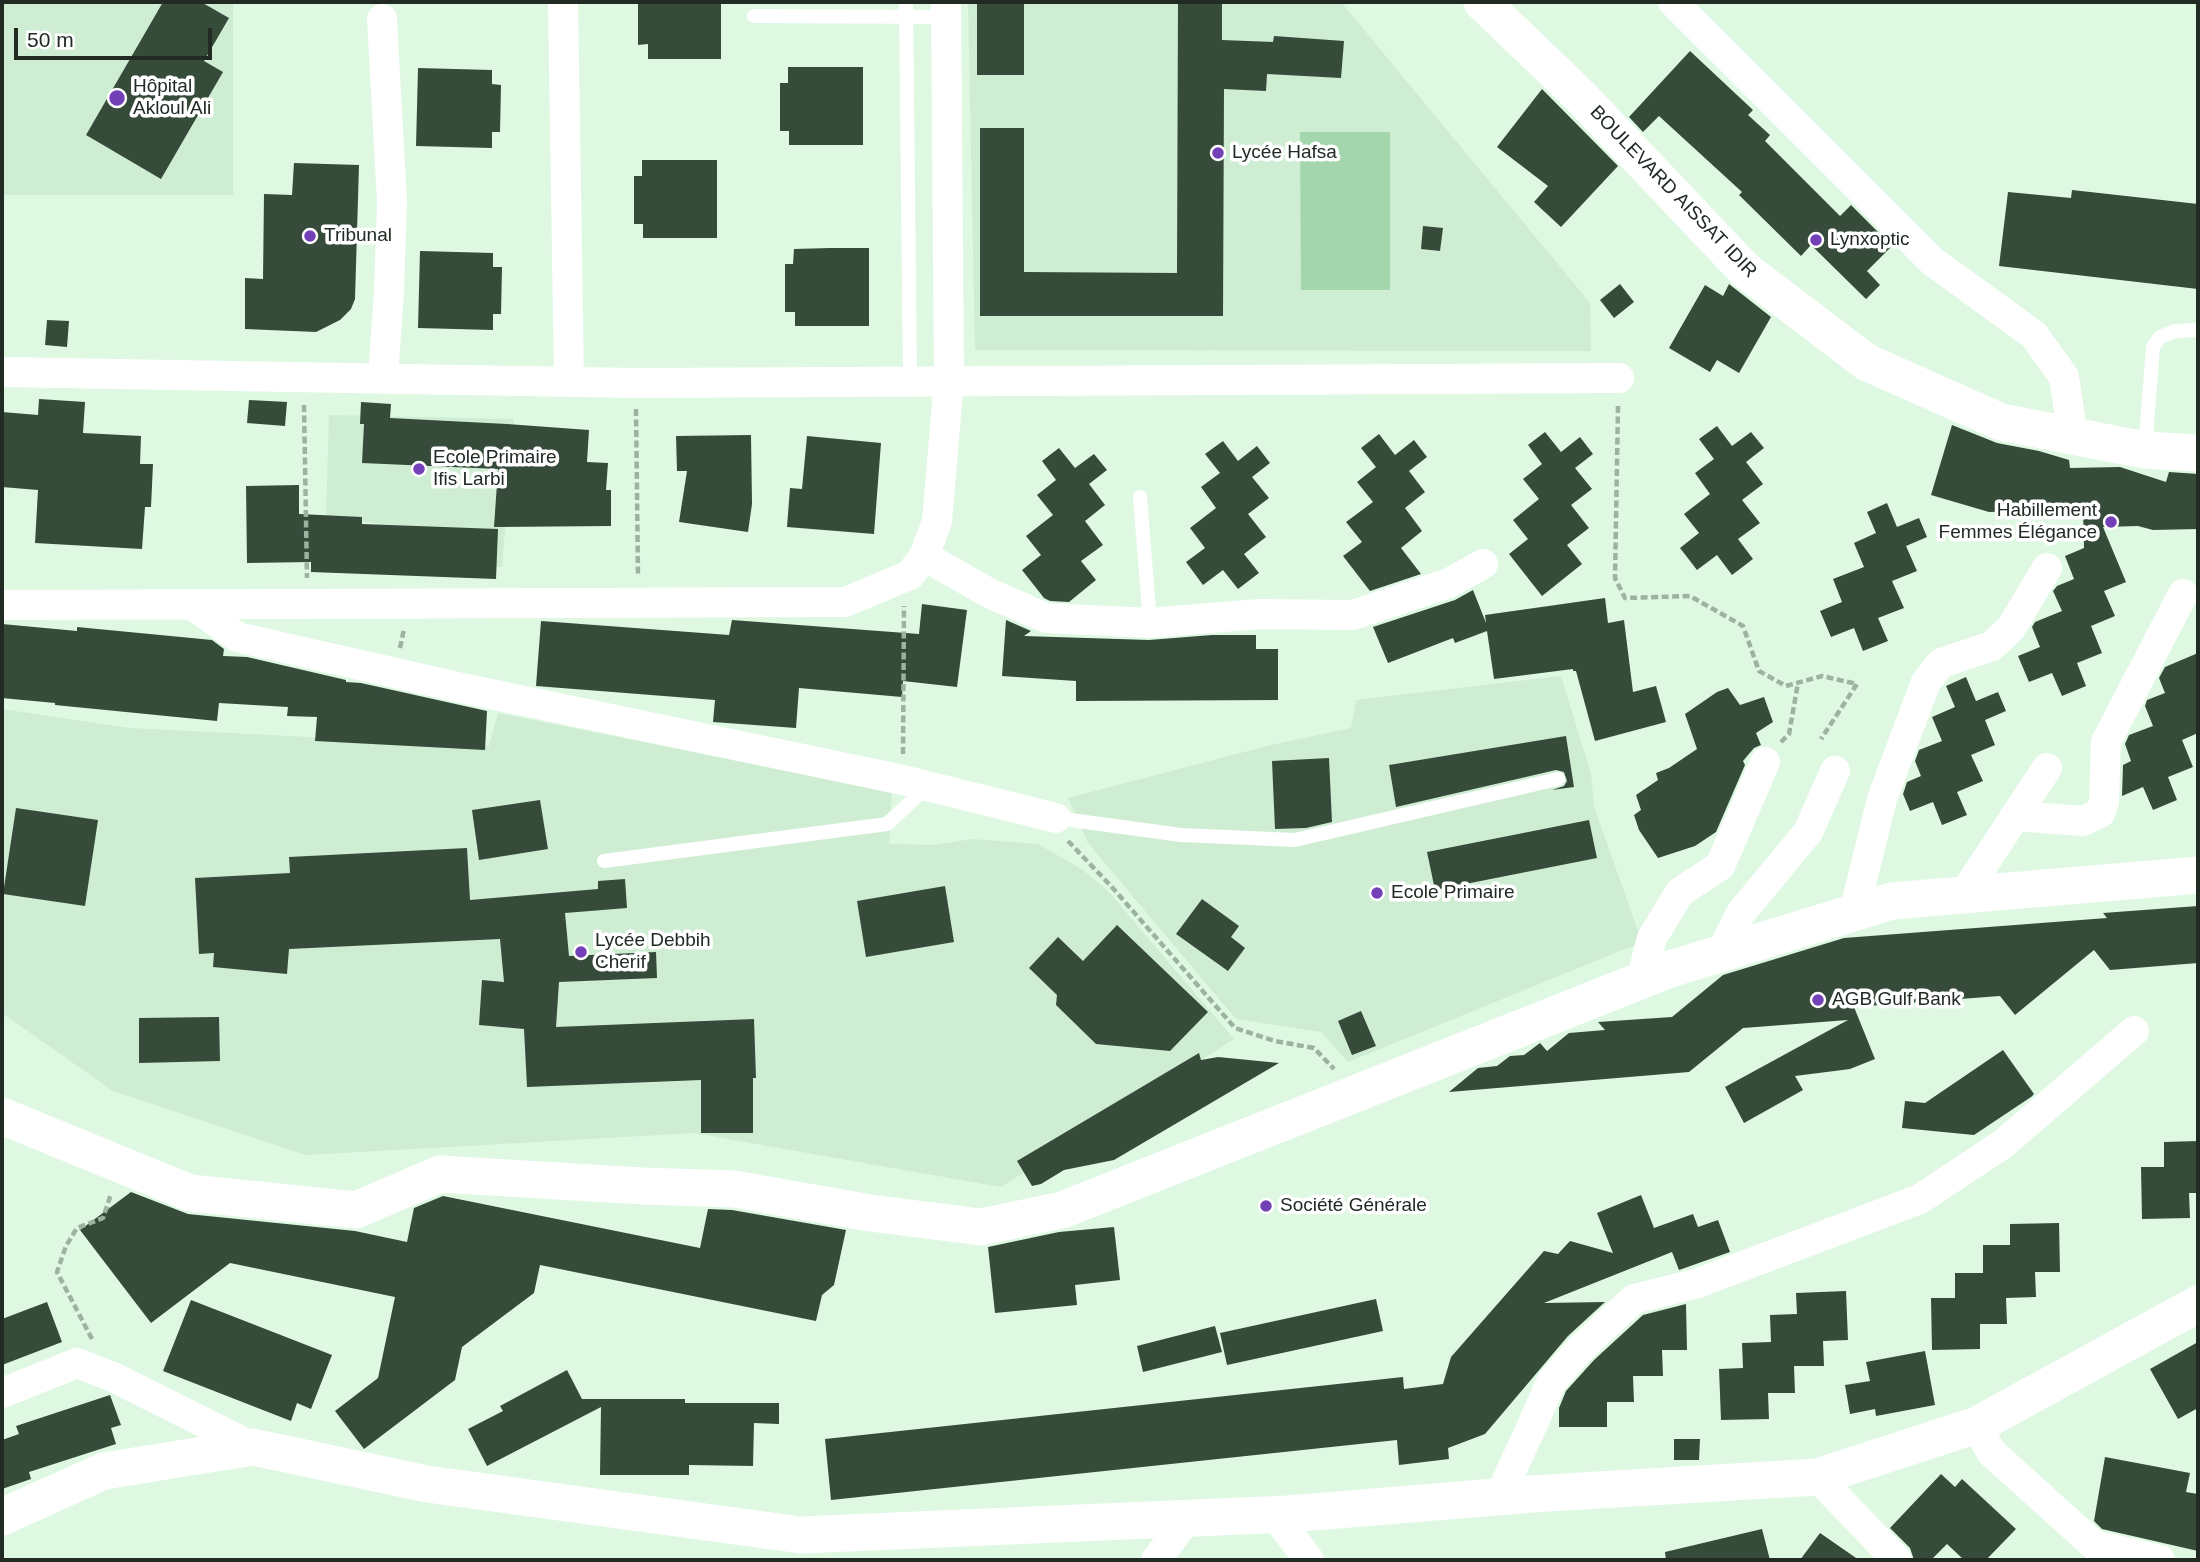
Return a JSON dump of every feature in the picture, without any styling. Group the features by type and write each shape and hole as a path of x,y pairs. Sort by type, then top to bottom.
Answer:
{"street":[{"path":"564,2 569,381"},
{"name":"BOULEVARD AISSAT IDIR","path":"1482,2 1580,96 1745,270 1866,362 2001,422 2144,450 2198,453"},
{"path":"1673,2 1932,261 2034,335 2064,377 2073,437"},
{"path":"2,605 845,602 914,567 937,521 949,380 946,9"},
{"path":"382,19 392,202 383,378"},
{"path":"2,372 636,383 1619,378"},
{"path":"914,567 991,594 1045,618 1150,623 1261,614 1353,615 1449,583 1483,564"},
{"path":"1854,912 1882,799 1926,682 1941,663 1992,646 2011,628 2046,568"},
{"path":"2015,816 2083,821 2100,813 2104,802 2106,742 2183,594"},
{"path":"194,606 237,637 916,783 1056,818"},
{"path":"1641,980 1652,939 1681,892 1720,866 1765,762"},
{"path":"1964,894 2047,768"},
{"path":"1720,953 1741,913 1808,832 1835,771"},
{"path":"2,1116 190,1192 356,1210 440,1174 734,1189 870,1213 981,1227 1062,1210 1641,980 1892,901 2198,875"},
{"path":"1499,1497 1551,1382 1581,1348 1634,1299 1698,1283 1920,1199 2003,1144 2134,1031"},
{"path":"2,1393 76,1363 113,1377 253,1447 427,1484 801,1535 1275,1515 1499,1497 1817,1477 1977,1425 2198,1304"},
{"path":"1977,1425 1991,1452 2094,1545 2160,1560"},
{"path":"2,1517 104,1471 253,1447"},
{"path":"1817,1477 1897,1560"},
{"path":"1275,1515 1309,1560"},
{"path":"1156,1560 1187,1519"}],"lane":[{"path":"906,9 910,381"},
{"path":"754,16 946,9"},
{"path":"2144,450 2153,347 2160,337 2175,331 2198,330"},
{"path":"1140,497 1150,623"},
{"path":"1056,818 1181,835 1295,840 1558,779"},
{"path":"604,860 887,824 916,783"}],"path":[{"path":"301,376 304,412 306,605"},
{"path":"1619,378 1615,578 1625,598 1690,596 1743,626 1759,671 1786,686 1822,676 1857,684 1821,739"},
{"path":"636,383 639,603"},
{"path":"914,567 916,783"},
{"path":"395,673 409,605"},
{"path":"1765,762 1788,734 1798,682"},
{"path":"1056,818 1067,839 1235,1028 1275,1041 1314,1048 1356,1094"},
{"path":"113,1377 57,1272 66,1246 77,1228 103,1218 119,1164"}],"shaded area":[{"name":"Hôpital Akloul Ali","path":"2,2 233,2 233,195 2,195"},
{"name":"Lycée Hafsa","path":"968,2 1341,2 1590,303 1591,351 975,350"},
{"path":"1300,132 1390,132 1390,290 1301,290"},
{"name":"Ecole Primaire Ifis Larbi","path":"329,415 514,419 502,567 382,569 377,523 326,519"},
{"name":"Ecole Primaire","path":"1561,676 1591,774 1594,807 1642,942 1348,1062 1321,1032 1236,1019 1088,843 1068,798 1271,745 1351,728 1356,700"},
{"name":"Lycée Debbih Cherif","path":"2,709 129,728 489,746 498,713 892,792 889,844 935,845 972,839 1038,844 1083,870 1108,891 1234,1039 1001,1187 694,1133 306,1155 113,1091 2,1013"}],"building":[{"path":"163,2 201,2 229,18 204,61 223,72 161,179 86,135"},
{"path":"638,2 721,2 721,59 648,59 648,44 638,45"},
{"path":"977,2 1024,2 1024,75 977,75"},
{"path":"1178,2 1222,2 1222,40 1273,42 1274,36 1344,41 1341,78 1267,74 1266,91 1224,89 1223,316 980,316 980,128 1024,128 1024,272 1177,273"},
{"path":"1690,51 1753,110 1748,115 1770,135 1765,141 1840,216 1851,205 1892,246 1867,271 1880,285 1866,299 1811,245 1801,256 1739,195 1742,192 1659,116 1643,132 1629,117"},
{"path":"788,67 863,67 863,145 789,145 789,131 780,131 780,83 788,83"},
{"path":"418,68 492,70 492,84 501,85 500,132 492,132 492,148 416,146"},
{"path":"1542,89 1618,166 1561,227 1534,202 1548,186 1497,147"},
{"path":"642,160 717,160 717,238 643,238 643,224 634,224 634,176 642,176"},
{"name":"Tribunal","path":"294,163 359,165 355,299 351,309 340,320 316,332 245,329 245,278 263,279 264,194 292,195"},
{"path":"2072,190 2198,204 2198,289 1999,266 2008,192 2071,198"},
{"path":"1423,226 1443,228 1440,251 1421,249"},
{"path":"869,248 869,326 795,326 795,312 785,312 785,264 793,264 794,249"},
{"path":"420,251 493,253 493,267 502,267 501,314 493,314 493,330 418,328"},
{"path":"1620,284 1634,302 1614,318 1600,300"},
{"path":"1729,284 1771,317 1739,373 1717,360 1710,372 1669,348 1705,285 1723,296"},
{"path":"47,320 69,321 67,347 45,345"},
{"path":"39,399 85,402 83,433 141,436 140,464 153,464 151,507 145,507 142,549 35,543 38,490 2,487 2,412 38,415"},
{"path":"249,400 287,402 285,426 247,423"},
{"path":"361,402 391,404 390,418 589,430 587,462 608,463 606,490 611,490 611,526 494,527 498,469 362,463 364,424 360,424"},
{"path":"1952,425 1997,443 2069,460 2070,468 2120,467 2166,482 2169,472 2198,474 2198,529 2103,527 2126,582 2104,591 2115,616 2091,626 2102,653 2077,663 2086,686 2062,696 2052,673 2029,682 2018,656 2040,647 2032,627 2035,622 2062,611 2053,591 2057,586 2074,579 2065,556 2084,548 2083,509 1989,512 1931,495"},
{"path":"1717,426 1732,446 1751,432 1764,448 1746,462 1763,484 1742,500 1760,523 1738,539 1753,559 1732,575 1717,555 1697,570 1680,548 1699,533 1684,514 1710,494 1695,473 1714,459 1699,439"},
{"path":"1545,432 1561,452 1580,437 1593,454 1575,468 1592,489 1571,505 1589,528 1567,545 1582,564 1542,596 1509,554 1528,539 1513,520 1539,499 1523,479 1542,464 1528,445"},
{"path":"1379,434 1395,455 1414,440 1427,457 1409,471 1425,492 1405,508 1422,531 1401,548 1421,574 1370,591 1343,556 1362,542 1346,522 1373,502 1357,482 1376,467 1361,448"},
{"path":"751,435 752,504 748,532 679,522 687,471 677,471 676,436"},
{"path":"807,436 881,443 874,534 787,527 790,488 802,489"},
{"path":"1223,441 1238,461 1257,446 1270,463 1252,477 1269,498 1248,514 1266,537 1244,554 1259,573 1238,589 1223,570 1203,585 1186,562 1205,548 1190,528 1216,508 1201,487 1220,473 1205,454"},
{"path":"1059,448 1075,468 1094,454 1107,470 1089,484 1105,505 1085,521 1103,545 1081,561 1096,580 1069,602 1044,598 1022,570 1041,555 1026,536 1053,515 1037,495 1056,480 1042,461"},
{"path":"299,485 299,514 362,517 362,524 498,529 496,579 311,572 311,562 247,563 246,486"},
{"path":"1887,503 1897,527 1919,518 1927,537 1906,546 1917,571 1892,581 1904,608 1878,618 1888,641 1863,651 1854,628 1831,637 1820,611 1842,602 1833,579 1864,567 1854,543 1876,533 1867,512"},
{"path":"1473,590 1486,623 1485,615 1605,598 1608,623 1624,620 1633,692 1656,686 1666,722 1595,741 1576,671 1573,669 1494,679 1487,631 1455,643 1453,638 1388,663 1373,627 1455,600"},
{"path":"922,604 967,610 957,687 903,681 902,697 799,688 796,728 713,722 715,700 536,686 541,621 729,635 732,620 919,634"},
{"path":"1006,620 1031,631 1024,636 1149,640 1256,635 1256,649 1278,649 1278,700 1076,701 1076,681 1002,676"},
{"path":"2,624 77,631 77,627 212,640 224,649 223,656 247,657 346,682 487,711 485,750 315,741 317,717 287,716 288,707 219,703 217,721 2,698"},
{"path":"2198,653 2198,733 2182,740 2193,767 2168,777 2177,800 2153,810 2143,787 2122,796 2123,765 2131,761 2125,744 2129,735 2153,726 2145,706 2147,700 2165,693 2159,678 2165,667"},
{"path":"1966,677 1976,701 1998,692 2006,711 1985,720 1995,745 1971,755 1983,781 1957,792 1967,815 1942,825 1933,802 1910,811 1903,794 1907,782 1921,776 1915,761 1919,750 1942,741 1932,717 1955,707 1946,686"},
{"path":"1728,688 1740,705 1764,697 1773,722 1756,733 1761,745 1754,748 1743,761 1745,765 1716,832 1695,846 1658,858 1639,830 1634,815 1641,810 1636,795 1658,780 1656,773 1669,768 1697,749 1685,714 1717,692"},
{"path":"1566,736 1574,787 1552,790 1564,786 1567,781 1564,772 1556,770 1396,807 1389,765"},
{"path":"1329,758 1332,822 1306,828 1275,829 1272,761"},
{"path":"540,800 548,849 479,860 472,810"},
{"path":"16,808 98,820 85,906 3,894"},
{"path":"1589,820 1597,858 1435,890 1427,852"},
{"path":"467,848 470,900 598,889 598,881 625,879 627,908 565,913 569,956 656,952 657,978 559,982 556,1027 754,1019 756,1078 753,1078 753,1133 701,1133 701,1080 527,1087 524,1029 479,1025 482,980 504,982 500,939 289,949 287,974 213,967 214,953 199,954 195,878 290,873 289,857"},
{"path":"945,886 954,942 866,957 857,901"},
{"path":"1202,899 1239,926 1231,937 1245,948 1228,971 1176,934"},
{"name":"AGB Gulf Bank","path":"2198,906 2198,963 2110,970 2094,950 2015,1015 2000,996 1854,1007 1875,1059 1850,1069 1795,1076 1803,1090 1744,1123 1725,1087 1848,1020 1743,1028 1689,1072 1449,1092 1478,1068 1497,1066 1510,1056 1524,1055 1540,1043 1547,1051 1569,1033 1605,1030 1598,1022 1672,1017 1723,975 1844,938 2107,918 2103,913"},
{"path":"1117,925 1208,1012 1170,1051 1096,1044 1056,1005 1057,995 1029,968 1058,937 1083,961"},
{"path":"1361,1011 1376,1046 1352,1055 1338,1021"},
{"path":"219,1017 220,1061 139,1063 139,1018"},
{"path":"2003,1050 2034,1094 2031,1097 1974,1135 1902,1128 1905,1101 1925,1103"},
{"path":"1199,1053 1201,1060 1218,1057 1279,1063 1114,1160 1064,1170 1041,1184 1032,1186 1017,1161"},
{"path":"2198,1141 2198,1193 2189,1193 2190,1218 2142,1219 2141,1167 2164,1167 2164,1142"},
{"path":"131,1192 188,1214 355,1231 407,1242 414,1208 443,1196 700,1248 708,1209 732,1210 846,1230 834,1285 822,1295 816,1321 540,1265 534,1293 462,1347 455,1380 364,1449 335,1411 378,1378 395,1297 230,1263 151,1323 80,1230"},
{"path":"1641,1195 1654,1228 1693,1214 1698,1227 1718,1220 1730,1252 1679,1270 1672,1252 1544,1303 1605,1302 1568,1336 1485,1434 1448,1448 1449,1459 1399,1465 1397,1440 831,1500 825,1439 1403,1377 1404,1389 1443,1384 1451,1357 1544,1251 1558,1254 1570,1241 1613,1253 1597,1213"},
{"path":"2059,1223 2060,1272 2035,1272 2036,1297 2006,1298 2007,1324 1980,1324 1980,1349 1932,1350 1931,1298 1955,1298 1955,1273 1983,1273 1983,1245 2010,1245 2010,1224"},
{"path":"1114,1227 1120,1280 1075,1285 1077,1305 995,1313 988,1247 1059,1232"},
{"path":"1846,1291 1848,1340 1823,1341 1824,1366 1794,1366 1795,1393 1768,1393 1769,1419 1721,1420 1719,1369 1743,1368 1742,1343 1771,1342 1770,1315 1797,1314 1796,1293"},
{"path":"1376,1299 1383,1331 1227,1365 1220,1333"},
{"path":"191,1300 332,1355 311,1409 297,1403 291,1421 163,1371"},
{"path":"47,1302 62,1342 2,1365 2,1319"},
{"path":"1686,1304 1687,1350 1662,1350 1663,1376 1633,1376 1634,1402 1607,1402 1607,1427 1559,1427 1559,1408 1566,1391 1594,1360 1643,1315"},
{"path":"1215,1326 1222,1352 1143,1372 1137,1346"},
{"path":"2198,1342 2198,1408 2178,1419 2150,1369"},
{"path":"1925,1351 1935,1405 1876,1416 1875,1409 1850,1414 1845,1385 1870,1381 1866,1362"},
{"path":"567,1370 582,1399 779,1403 779,1424 754,1423 753,1466 689,1465 689,1475 600,1475 601,1407 487,1466 468,1429 503,1411 500,1406"},
{"path":"110,1395 121,1425 111,1428 116,1444 29,1472 31,1479 2,1489 2,1440 19,1434 16,1426"},
{"path":"1674,1439 1700,1439 1699,1460 1674,1460"},
{"path":"2105,1457 2190,1473 2186,1492 2198,1494 2198,1551 2102,1529 2094,1521"},
{"path":"1941,1474 1955,1487 1962,1479 2016,1529 1986,1560 1964,1560 1947,1544 1931,1560 1914,1560 1910,1548 1890,1528"},
{"path":"1762,1529 1770,1560 1666,1560 1665,1552"},
{"path":"1820,1533 1859,1560 1800,1560"}],"place":[{"name":"Hôpital Akloul Ali","path":"117,98"},
{"name":"Lycée Hafsa","path":"1218,153"},
{"name":"Tribunal","path":"310,236"},
{"name":"Lynxoptic","path":"1816,240"},
{"name":"Ecole Primaire Ifis Larbi","path":"419,469"},
{"name":"Habillement Femmes Élégance","path":"2111,522"},
{"name":"Ecole Primaire","path":"1377,893"},
{"name":"Lycée Debbih Cherif","path":"581,952"},
{"name":"AGB Gulf Bank","path":"1818,1000"},
{"name":"Société Générale","path":"1266,1206"}]}
